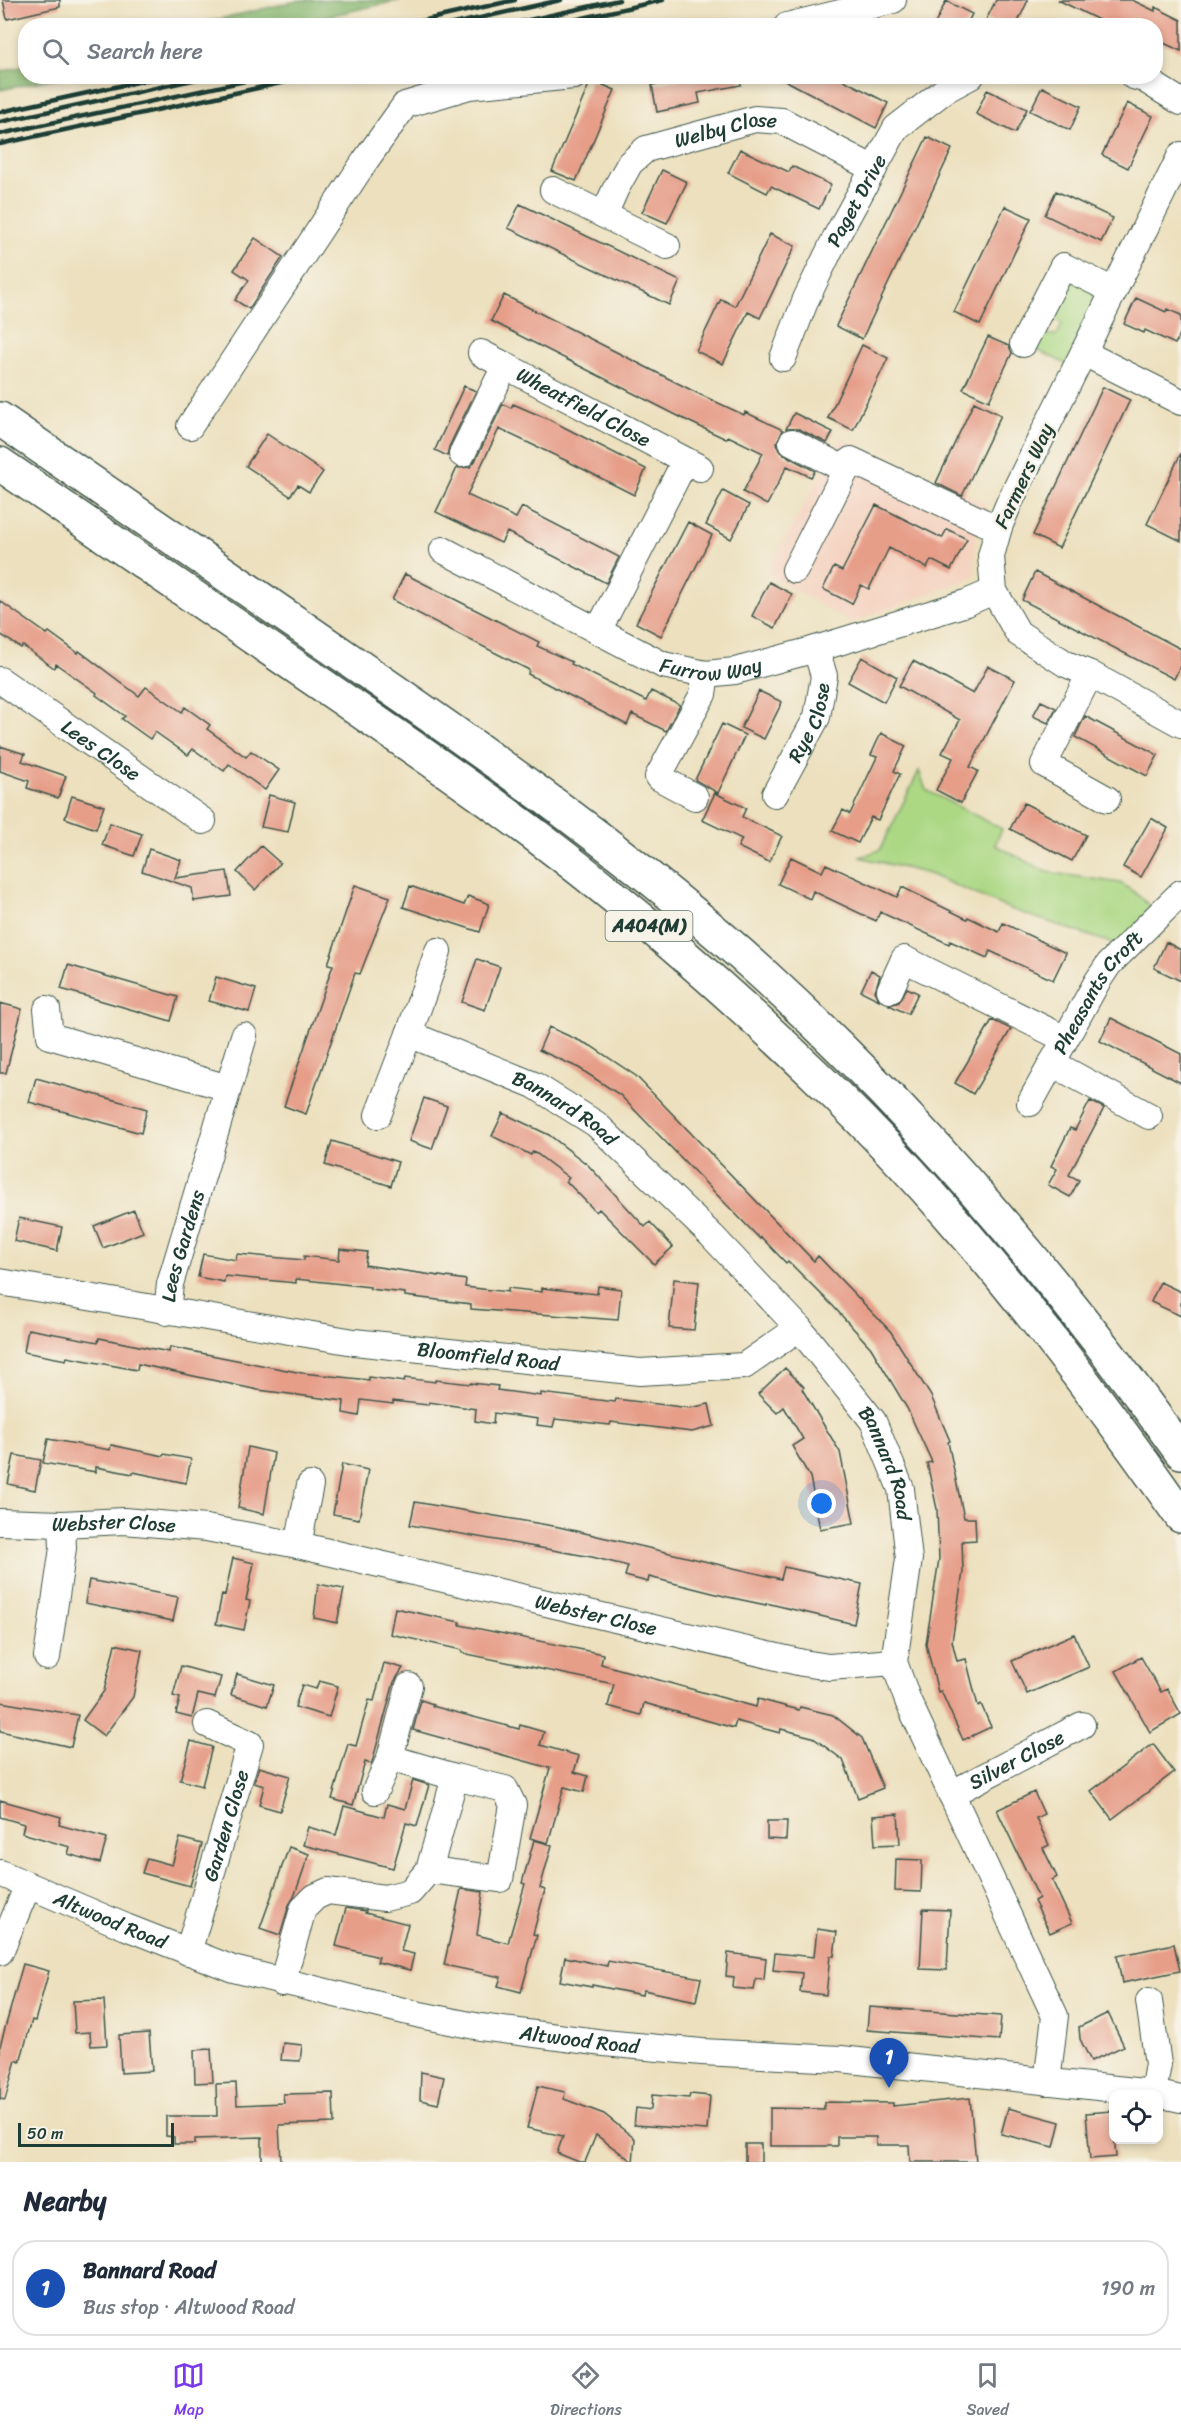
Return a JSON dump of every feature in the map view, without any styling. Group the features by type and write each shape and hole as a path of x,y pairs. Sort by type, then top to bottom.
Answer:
{"highway":[{"name":"A404(M)","path":"0,419 515,774 603,840 763,974 851,1058 930,1141 1037,1263 1091,1329 1181,1452"},
{"name":"A404(M)","path":"0,464 434,762 533,834 611,894 747,1011 817,1076 880,1141 983,1256 1056,1344 1181,1516"}],"street":[{"path":"820,18 893,0"},
{"path":"190,426 365,161 405,105 469,86 490,84"},
{"name":"Paget Drive","path":"783,358 806,299 836,237 896,128 956,84"},
{"path":"1152,84 1181,102"},
{"name":"Welby Close","path":"604,215 630,163 646,149 755,119 783,121 874,169"},
{"name":"Farmers Way","path":"1181,156 999,527 991,556 994,591 1018,633 1066,664 1090,674 1181,724"},
{"path":"553,190 667,246"},
{"path":"1023,344 1063,266 1114,291"},
{"name":"Wheatfield Close","path":"481,353 692,465 598,631"},
{"path":"1084,353 1181,402"},
{"path":"462,454 505,366"},
{"path":"792,442 846,470"},
{"path":"795,570 851,460 982,522 999,527"},
{"name":"Furrow Way","path":"443,550 663,665 706,674 735,671 816,649 966,603 994,591"},
{"name":"Rye Close","path":"776,794 817,717 824,676 816,649"},
{"path":"695,797 658,777 703,694 706,674"},
{"path":"1090,674 1044,764 1107,799"},
{"name":"Lees Close","path":"0,680 203,821"},
{"name":"Pheasants Croft","path":"1030,1102 1109,964 1181,893"},
{"path":"378,1115 438,951"},
{"path":"890,990 904,959 1065,1039"},
{"path":"47,1010 50,1036 228,1088"},
{"name":"Bannard Road","path":"408,1034 534,1085 596,1124 712,1236 799,1328 873,1421 901,1489 909,1559 894,1662 908,1701 1055,2016 1047,2082"},
{"name":"Lees Gardens","path":"0,1282 167,1312 170,1284 244,1036"},
{"path":"1052,1063 1149,1116"},
{"name":"Bloomfield Road","path":"167,1312 354,1342 640,1372 744,1366 799,1328"},
{"path":"298,1545 310,1485"},
{"name":"Webster Close","path":"0,1522 62,1524 124,1521 206,1528 298,1545 803,1663 829,1667 894,1662"},
{"path":"48,1657 63,1548 62,1524"},
{"path":"375,1791 390,1758 409,1686"},
{"name":"Garden Close","path":"188,1952 253,1734 207,1724"},
{"name":"Silver Close","path":"951,1794 1082,1725"},
{"path":"390,1758 505,1790 513,1805 500,1879 429,1869"},
{"path":"282,1983 303,1909 315,1897 328,1891 385,1898 410,1892 429,1869 455,1777"},
{"name":"Altwood Road","path":"0,1873 233,1969 282,1983 420,2015 548,2037 702,2052 841,2059 1124,2090"},
{"path":"0,1952 28,1885"},
{"path":"1149,2001 1158,2064 1154,2090"},
{"name":"Altwood Road","path":"1163,2095 1181,2099"}],"shaded area":[{"path":"841,438 987,504 976,530 974,577 851,623 767,573"}],"green space":[{"path":"301,0 401,0 320,18 224,18"},
{"path":"18,68 18,84 28,84 0,90 0,72"},
{"path":"1076,282 1087,283 1101,301 1068,365 1031,347 1041,336 1057,335 1062,324 1053,316 1052,305 1064,285"},
{"path":"919,771 926,790 1002,829 995,845 1047,872 1120,883 1132,890 1159,914 1126,948 1010,909 929,874 860,857 880,850"}],"building":[{"path":"3,0 60,0 60,7 7,19"},
{"path":"996,0 1028,0 1020,18 987,18"},
{"path":"1058,0 1132,0 1155,11 1155,7 1181,20 1181,51 1163,43 1163,18 1095,18"},
{"path":"946,1 972,14 970,18 938,18"},
{"path":"589,84 601,84 615,90 576,181 552,171"},
{"path":"792,84 851,84 888,103 876,128"},
{"path":"652,85 741,85 698,93 700,103 657,112"},
{"path":"1042,87 1081,106 1070,130 1030,111"},
{"path":"987,90 1027,109 1015,133 976,114"},
{"path":"1127,103 1153,116 1128,168 1102,155"},
{"path":"927,137 952,149 862,339 836,326"},
{"path":"740,149 789,172 792,166 831,185 819,209 771,186 767,193 728,173"},
{"path":"662,170 687,182 667,223 642,212"},
{"path":"1056,191 1113,218 1101,242 1045,215"},
{"path":"520,204 680,281 669,305 508,228"},
{"path":"1005,206 1031,218 980,325 954,312"},
{"path":"770,234 795,246 760,318 748,312 723,364 696,351 721,299 735,306"},
{"path":"255,238 283,257 249,309 235,300 249,280 234,270"},
{"path":"504,295 699,394 783,430 777,442 779,450 815,471 811,477 787,466 767,505 743,492 763,453 728,436 726,439 690,422 491,321"},
{"path":"1136,298 1166,312 1167,309 1181,315 1181,332 1175,344 1145,330 1144,333 1124,324"},
{"path":"988,337 1009,346 1012,353 989,401 963,389"},
{"path":"862,345 888,358 853,430 828,418"},
{"path":"464,386 476,391 449,447 447,456 435,450"},
{"path":"1103,387 1130,400 1059,548 1033,535"},
{"path":"974,402 1001,415 962,496 936,483"},
{"path":"503,404 511,408 513,404 548,419 646,469 634,495 499,429 467,495 516,518 522,507 619,557 606,583 507,532 501,543 436,512 457,468 470,467 475,461"},
{"path":"794,413 833,432 827,443 799,429 786,429"},
{"path":"267,434 323,472 309,492 298,485 290,496 246,466"},
{"path":"1181,453 1181,541 1147,524"},
{"path":"723,491 749,505 731,539 706,525"},
{"path":"876,505 942,538 947,529 967,539 951,570 931,560 927,568 889,548 869,589 861,585 852,604 823,589 834,567 842,571"},
{"path":"688,522 712,535 661,636 636,623"},
{"path":"1035,572 1181,649 1181,664 1174,679 1022,600"},
{"path":"405,574 539,642 537,646 646,701 651,691 680,705 666,731 632,714 627,725 528,674 529,670 392,600"},
{"path":"769,582 792,594 775,628 752,616"},
{"path":"0,601 47,634 49,632 78,653 79,651 139,696 146,687 182,712 185,707 210,725 207,729 246,757 251,751 279,770 265,790 229,764 224,771 193,749 188,755 155,732 150,739 122,719 125,716 96,695 97,693 56,664 54,668 23,646 21,648 0,634"},
{"path":"862,657 897,677 884,702 848,682"},
{"path":"913,661 973,694 988,666 1015,680 970,767 978,771 961,803 936,790 953,758 942,753 960,720 899,686"},
{"path":"759,691 782,702 764,739 741,728"},
{"path":"1041,701 1056,708 1048,723 1033,716"},
{"path":"1085,716 1158,755 1147,776 1075,737"},
{"path":"722,724 745,735 718,793 695,780"},
{"path":"881,733 906,746 894,771 900,774 878,820 871,817 858,843 832,831 843,810 850,814 877,757 871,755"},
{"path":"0,746 25,754 22,761 66,776 58,798 27,788 29,781 0,771"},
{"path":"715,793 746,808 742,817 782,836 769,862 738,847 742,839 702,820"},
{"path":"269,795 295,802 288,832 261,827"},
{"path":"72,796 104,806 96,829 65,818"},
{"path":"1024,803 1086,835 1072,861 1010,829"},
{"path":"1151,818 1168,828 1141,877 1123,867"},
{"path":"110,823 142,834 134,856 102,845"},
{"path":"261,846 280,863 255,890 237,872"},
{"path":"149,849 181,860 175,878 227,871 231,896 194,901 192,888 142,871"},
{"path":"791,857 822,872 826,864 897,897 902,887 999,932 1003,923 1066,953 1053,980 990,951 987,958 950,941 949,944 880,912 876,921 813,891 810,899 778,884"},
{"path":"355,885 390,897 360,974 355,973 306,1114 284,1106 333,965 328,964"},
{"path":"410,886 464,905 468,896 489,904 480,932 403,907"},
{"path":"1166,942 1181,950 1181,981 1154,968"},
{"path":"477,959 500,967 485,1010 462,1002"},
{"path":"68,965 178,997 171,1021 61,989"},
{"path":"871,970 880,975 875,991 879,1000 861,991"},
{"path":"216,977 256,989 249,1012 209,1001"},
{"path":"907,988 918,993 908,1014 889,1005 899,1002"},
{"path":"0,1003 22,1009 6,1073 0,1073"},
{"path":"1111,1018 1181,1054 1181,1083 1100,1041"},
{"path":"992,1020 1011,1029 973,1094 955,1083"},
{"path":"549,1027 591,1046 636,1076 814,1261 818,1256 891,1332 931,1396 950,1441 948,1442 964,1518 975,1518 976,1540 962,1541 963,1572 952,1641 957,1661 966,1659 978,1706 981,1704 991,1727 963,1740 941,1691 938,1692 926,1644 939,1559 937,1509 927,1463 932,1462 907,1408 871,1348 833,1306 788,1261 786,1263 761,1237 760,1239 620,1095 579,1068 539,1050"},
{"path":"36,1078 147,1109 141,1133 29,1102"},
{"path":"424,1098 447,1106 432,1149 409,1141"},
{"path":"1090,1101 1104,1108 1069,1175 1079,1180 1070,1197 1048,1185 1057,1169 1051,1166 1070,1128 1075,1130"},
{"path":"503,1113 549,1135 588,1165 645,1227 650,1222 673,1247 654,1264 599,1209 596,1212 566,1181 569,1178 533,1151 531,1155 492,1136"},
{"path":"332,1141 398,1162 391,1186 325,1165"},
{"path":"134,1210 143,1232 103,1248 94,1226"},
{"path":"19,1218 62,1227 57,1251 14,1241"},
{"path":"340,1249 367,1252 365,1265 466,1280 465,1287 508,1292 508,1288 542,1292 542,1288 597,1294 598,1286 621,1289 618,1320 471,1309 471,1304 405,1296 405,1293 370,1289 370,1287 296,1279 296,1283 225,1276 224,1282 198,1277 203,1254 236,1260 237,1254 304,1260 304,1256 339,1260"},
{"path":"674,1279 699,1282 694,1330 669,1328"},
{"path":"1160,1282 1181,1292 1181,1316 1151,1302"},
{"path":"28,1329 98,1342 99,1338 169,1352 170,1347 302,1373 369,1380 369,1377 404,1382 405,1378 471,1383 498,1386 497,1390 541,1396 541,1393 615,1402 616,1399 690,1408 709,1404 714,1426 692,1432 611,1422 610,1425 555,1419 553,1427 537,1425 538,1419 494,1413 493,1424 475,1421 476,1409 429,1402 428,1405 393,1401 393,1404 361,1400 359,1416 343,1413 344,1401 258,1390 138,1364 137,1370 67,1357 66,1360 24,1352"},
{"path":"785,1368 804,1387 802,1389 840,1452 854,1523 820,1529 810,1477 792,1446 803,1439 784,1407 777,1413 758,1394"},
{"path":"48,1439 110,1450 111,1445 163,1456 164,1454 191,1459 186,1483 133,1472 133,1474 96,1467 96,1472 43,1463"},
{"path":"248,1447 274,1453 264,1514 238,1508"},
{"path":"14,1455 41,1460 35,1490 8,1484"},
{"path":"342,1464 368,1470 359,1519 333,1514"},
{"path":"415,1502 559,1527 781,1579 784,1567 862,1584 854,1624 766,1603 766,1605 728,1597 649,1577 648,1582 625,1576 628,1566 592,1557 410,1525"},
{"path":"233,1558 254,1563 246,1600 250,1601 244,1630 216,1624"},
{"path":"89,1580 178,1597 173,1621 85,1603"},
{"path":"318,1584 344,1589 337,1623 314,1618"},
{"path":"395,1608 460,1622 460,1625 603,1654 601,1664 756,1707 758,1699 799,1710 800,1707 833,1715 862,1738 883,1788 858,1798 843,1760 812,1737 781,1729 780,1733 736,1721 734,1728 644,1703 641,1715 608,1706 614,1684 462,1653 462,1650 390,1634"},
{"path":"1074,1634 1089,1667 1027,1694 1012,1661"},
{"path":"115,1644 142,1650 133,1697 104,1736 83,1720 104,1691"},
{"path":"1141,1657 1161,1692 1167,1689 1181,1714 1150,1732 1116,1671"},
{"path":"384,1663 403,1668 394,1682 373,1759 371,1764 365,1762 353,1805 332,1799 348,1744 356,1746 369,1700 374,1701"},
{"path":"181,1666 221,1677 215,1698 198,1694 192,1718 176,1714 180,1698 173,1696"},
{"path":"237,1674 274,1685 267,1706 231,1695"},
{"path":"319,1681 338,1686 329,1717 295,1707 302,1685 316,1689"},
{"path":"421,1700 433,1704 432,1706 519,1729 520,1725 544,1732 540,1745 579,1756 574,1772 588,1776 584,1792 564,1787 548,1843 530,1838 550,1768 413,1730"},
{"path":"0,1702 78,1715 71,1747 0,1731"},
{"path":"191,1741 212,1747 202,1786 180,1780"},
{"path":"1153,1744 1174,1772 1112,1819 1091,1791"},
{"path":"259,1767 290,1776 280,1811 259,1805 264,1786 254,1783"},
{"path":"413,1780 429,1785 417,1826 406,1823 393,1868 303,1845 308,1827 336,1835 344,1806 384,1817 387,1804 405,1809"},
{"path":"1034,1792 1044,1814 1036,1818 1049,1845 1043,1848 1057,1877 1052,1880 1072,1923 1050,1933 1034,1901 1039,1898 997,1810"},
{"path":"0,1800 61,1817 59,1825 107,1838 100,1863 68,1854 70,1847 22,1833 24,1824 0,1817"},
{"path":"898,1814 900,1844 875,1845 873,1816"},
{"path":"767,1821 787,1821 786,1840 767,1839"},
{"path":"180,1838 202,1844 190,1886 142,1873 147,1858 172,1865"},
{"path":"534,1840 552,1845 540,1888 545,1890 533,1934 537,1935 521,1992 498,1986 501,1977 444,1965 461,1889 483,1892 477,1935 508,1943 525,1884 522,1883"},
{"path":"289,1847 309,1854 280,1935 260,1928"},
{"path":"896,1859 922,1860 921,1892 895,1891"},
{"path":"346,1908 366,1911 365,1913 408,1924 401,1951 414,1954 410,1970 377,1962 379,1957 336,1946"},
{"path":"923,1909 950,1910 947,1970 920,1969"},
{"path":"817,1929 837,1932 834,1956 830,1956 826,1995 800,1992 802,1973 773,1970 775,1953 814,1957"},
{"path":"1174,1944 1180,1971 1122,1983 1117,1956"},
{"path":"728,1953 766,1958 764,1980 756,1979 754,1990 733,1988 734,1977 726,1976"},
{"path":"565,1957 607,1966 608,1961 701,1978 696,2001 643,1990 642,1995 560,1981"},
{"path":"23,1964 49,1971 35,2021 32,2020 20,2062 16,2060 5,2100 0,2099 0,2046"},
{"path":"104,2000 107,2045 91,2046 90,2032 75,2033 73,2001"},
{"path":"869,2007 1001,2016 999,2040 867,2030"},
{"path":"1108,2013 1124,2046 1091,2061 1080,2039 1079,2027"},
{"path":"149,2033 152,2071 121,2073 119,2035"},
{"path":"283,2043 302,2045 300,2061 281,2060"},
{"path":"211,2049 213,2082 195,2083 194,2050"},
{"path":"421,2072 444,2077 438,2104 420,2100"},
{"path":"236,2083 237,2105 284,2103 283,2094 333,2093 334,2123 279,2125 281,2162 262,2162 262,2137 195,2139 195,2144 174,2144 174,2137 166,2136 166,2116 217,2116 216,2084"},
{"path":"538,2086 565,2092 564,2099 604,2114 635,2139 633,2162 596,2135 585,2162 579,2162 557,2153 563,2136 527,2128"},
{"path":"690,2094 710,2096 707,2130 634,2125 636,2108 651,2110 652,2095 689,2098"},
{"path":"970,2098 976,2162 910,2162 909,2145 876,2145 876,2137 837,2137 837,2146 770,2146 770,2108 824,2109 824,2102 893,2103 893,2106"},
{"path":"1008,2108 1060,2122 1054,2147 1001,2134"},
{"path":"1109,2111 1109,2144 1115,2144 1116,2157 1090,2159 1086,2113"},
{"path":"745,2144 761,2144 761,2162 745,2162"}],"railway":[{"path":"435,18 515,0"},
{"path":"480,18 561,0"},
{"path":"538,18 619,0"},
{"path":"583,18 663,0"},
{"path":"0,112 128,84"},
{"path":"0,122 174,84"},
{"path":"0,134 232,84"},
{"path":"0,144 276,84"}],"place":[{"name":"Bannard Road","path":"889,2088"}]}
